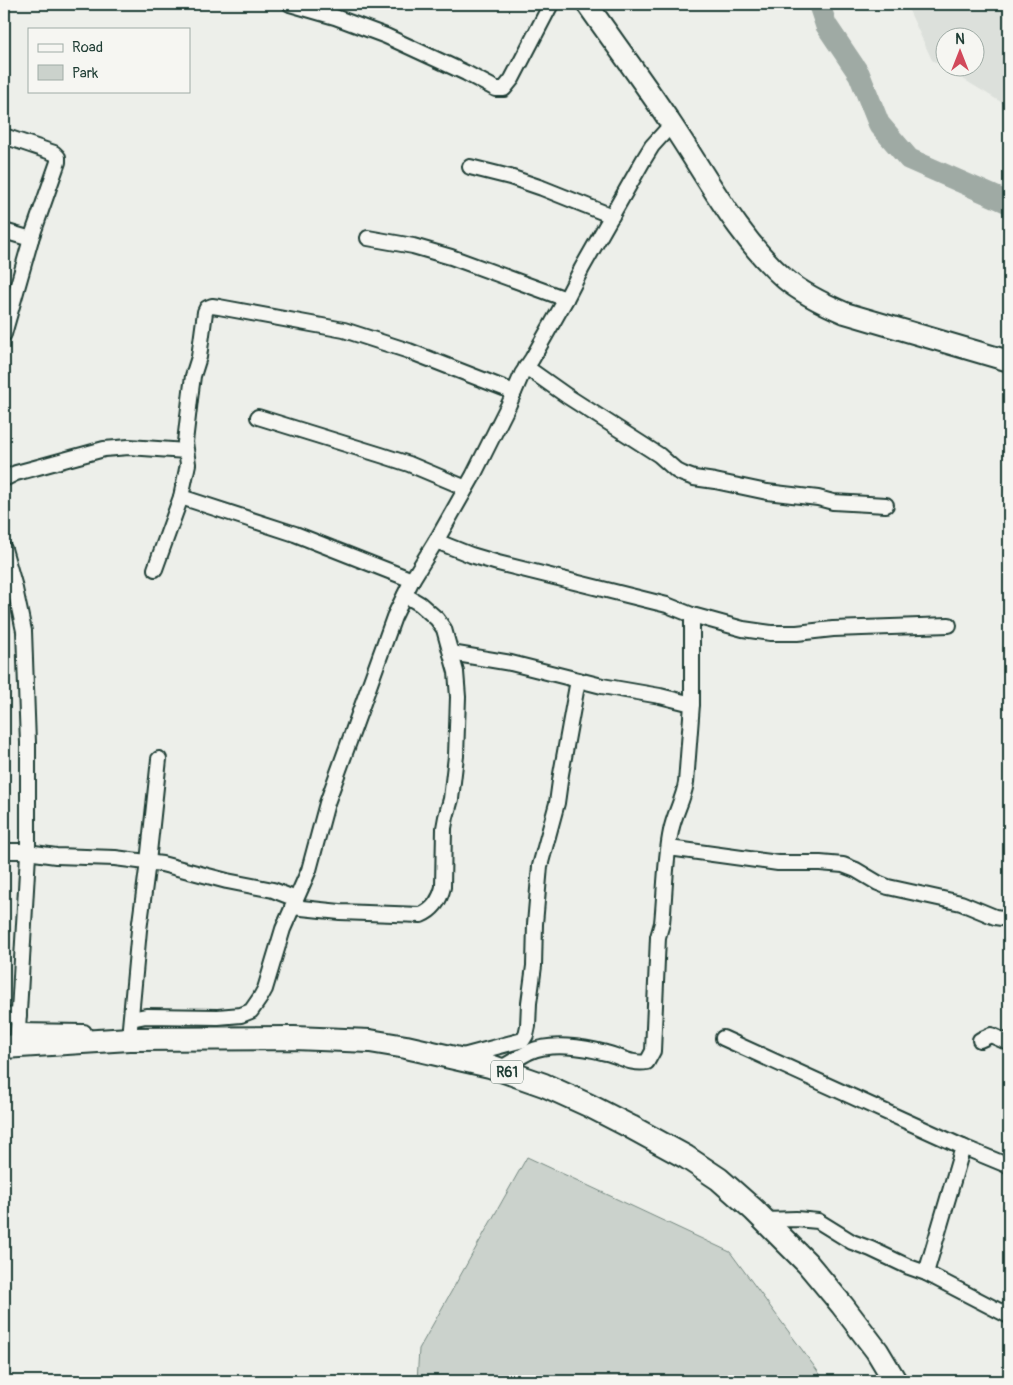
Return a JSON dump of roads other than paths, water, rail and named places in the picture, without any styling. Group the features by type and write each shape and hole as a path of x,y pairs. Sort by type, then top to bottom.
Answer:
{"main road":[{"name":"R61","path":"13,1042 130,1030 370,1041 499,1069 544,1085 588,1105 686,1157 719,1179 807,1263 842,1304 877,1351 895,1381"}],"street":[{"path":"290,4 343,20 386,36 466,73 489,86 501,89 507,87 512,80 552,4"},
{"path":"587,4 672,124 729,213 786,280 825,304 845,313 1009,361"},
{"path":"130,1030 146,1016 241,1015 251,1011 265,989 283,929 309,870 327,803 394,617 412,580 466,488 522,374 652,146 672,124"},
{"path":"4,136 54,153 58,157 58,162 31,239 4,334"},
{"path":"470,167 534,185 612,216"},
{"path":"4,230 31,239"},
{"path":"368,238 414,246 451,257 566,299"},
{"path":"156,569 181,497 188,464 185,442 193,376 199,357 207,308 212,306 344,330 409,351 514,392"},
{"path":"526,367 567,396 659,455 682,474 694,478 833,502 886,505"},
{"path":"258,417 391,458 466,488"},
{"path":"4,479 16,473 104,449 129,447 186,451"},
{"path":"181,497 295,534 412,580"},
{"path":"436,541 498,563 667,605 692,615 743,629 771,633 797,633 949,625"},
{"path":"4,549 14,584 24,638 28,743 28,852 19,1015 13,1042"},
{"path":"4,851 20,851 56,856 115,858 171,866 227,881 273,890 294,903 340,912 421,915 427,913 437,902 443,887 444,828 451,799 456,756 458,686 444,629 437,619 420,604 405,595"},
{"path":"499,1069 530,1052 544,1047 584,1048 608,1053 638,1063 647,1062 653,1051 658,937 662,923 672,824 684,795 692,704 692,615"},
{"path":"451,653 510,663 630,692 660,696 692,704"},
{"path":"454,1058 523,1040 526,1035 534,966 535,924 540,866 557,803 578,680"},
{"path":"130,1030 139,930 159,759"},
{"path":"669,848 778,863 843,865 888,887 961,903 995,916 1009,919"},
{"path":"4,1016 19,1015"},
{"path":"980,1040 991,1035 1009,1043"},
{"path":"723,1038 1009,1166"},
{"path":"926,1273 963,1147"},
{"path":"764,1220 796,1218 818,1222 852,1242 926,1273 1009,1316"}],"waterway":[{"path":"819,4 826,25 859,74 879,124 909,159 1009,203"}]}
